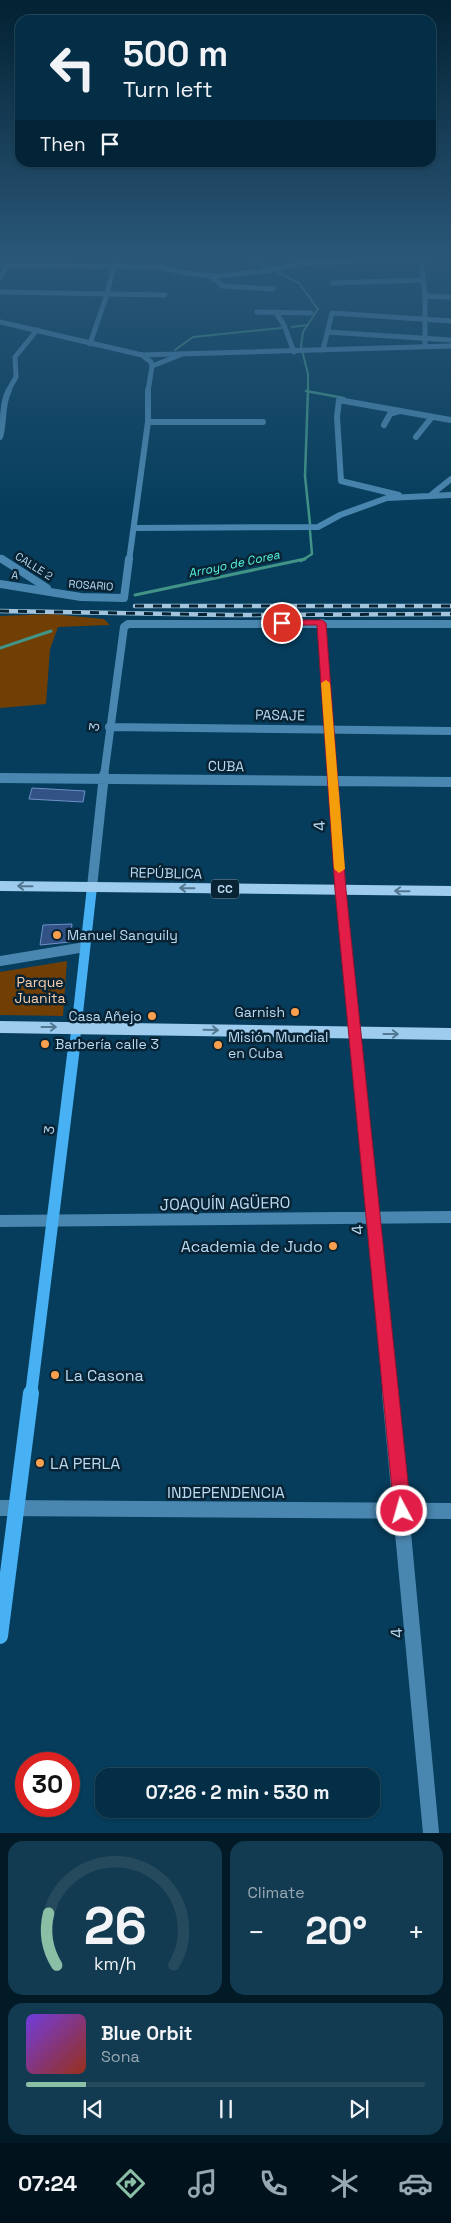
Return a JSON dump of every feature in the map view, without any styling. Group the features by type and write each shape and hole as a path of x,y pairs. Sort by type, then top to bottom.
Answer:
{"main road":[{"name":"REPÚBLICA","path":"0,886 451,892"},
{"name":"3","path":"0,1636 54,1220 92,887"},
{"path":"0,1027 451,1034"}],"street":[{"path":"0,437 4,423 2,399 16,377 15,357 27,343"},
{"path":"84,343 142,355 451,346"},
{"path":"290,343 294,352"},
{"path":"323,350 325,343"},
{"path":"425,343 425,347"},
{"path":"142,355 151,362 152,366 147,397 148,422 134,528 318,527 340,515 387,498 451,495"},
{"path":"152,366 180,355"},
{"path":"402,497 384,490 341,481 343,460 337,405 339,400 451,420"},
{"path":"384,425 390,414 400,411"},
{"path":"416,437 432,417"},
{"path":"148,422 263,422"},
{"path":"431,495 451,479"},
{"name":"ROSARIO","path":"56,593 81,598 124,598 134,528"},
{"name":"CALLE 2","path":"0,558 29,578 56,593"},
{"name":"A","path":"0,584 56,593"},
{"path":"322,623 451,624"},
{"name":"3","path":"92,887 109,727 124,627 128,624 322,623"},
{"name":"4","path":"322,623 341,890 402,1511 431,1833"},
{"name":"PASAJE","path":"109,727 451,731"},
{"name":"CUBA","path":"0,778 451,782"},
{"path":"0,961 85,947"},
{"name":"JOAQUÍN AGÜERO","path":"0,1221 451,1217"},
{"name":"INDEPENDENCIA","path":"0,1508 451,1511"}],"green space":[{"path":"52,614 104,619 110,625 58,627 50,649 46,704 0,708 0,616"},
{"name":"Parque Juanita","path":"67,961 63,1016 0,1015 0,972"}],"building":[{"path":"32,788 85,791 83,802 29,799"},
{"name":"Manuel Sanguily","path":"72,924 70,942 40,945 43,925"}],"waterway":[{"path":"175,350 185,343"},
{"path":"301,343 308,374 308,390"},
{"path":"308,391 344,398"},
{"name":"Arroyo de Corea","path":"308,391 305,476 310,524"},
{"name":"Arroyo de Corea","path":"304,559 312,554 310,531"},
{"name":"Arroyo de Corea","path":"135,595 304,559"},
{"name":"Arroyo de Corea","path":"0,648 51,631"}],"railway":[{"path":"135,606 451,606"},
{"path":"0,611 231,615 451,614"}],"slow traffic":[{"path":"326,683 339,869"}],"place":[{"name":"Manuel Sanguily","path":"57,935"},
{"name":"Garnish","path":"295,1012"},
{"name":"Casa Añejo","path":"152,1016"},
{"name":"Barbería calle 3","path":"45,1044"},
{"name":"Misión Mundial en Cuba","path":"218,1045"},
{"name":"Academia de Judo","path":"333,1246"},
{"name":"La Casona","path":"55,1375"},
{"name":"LA PERLA","path":"40,1463"}],"route":[{"path":"282,623 322,623 341,890 402,1511"}]}
